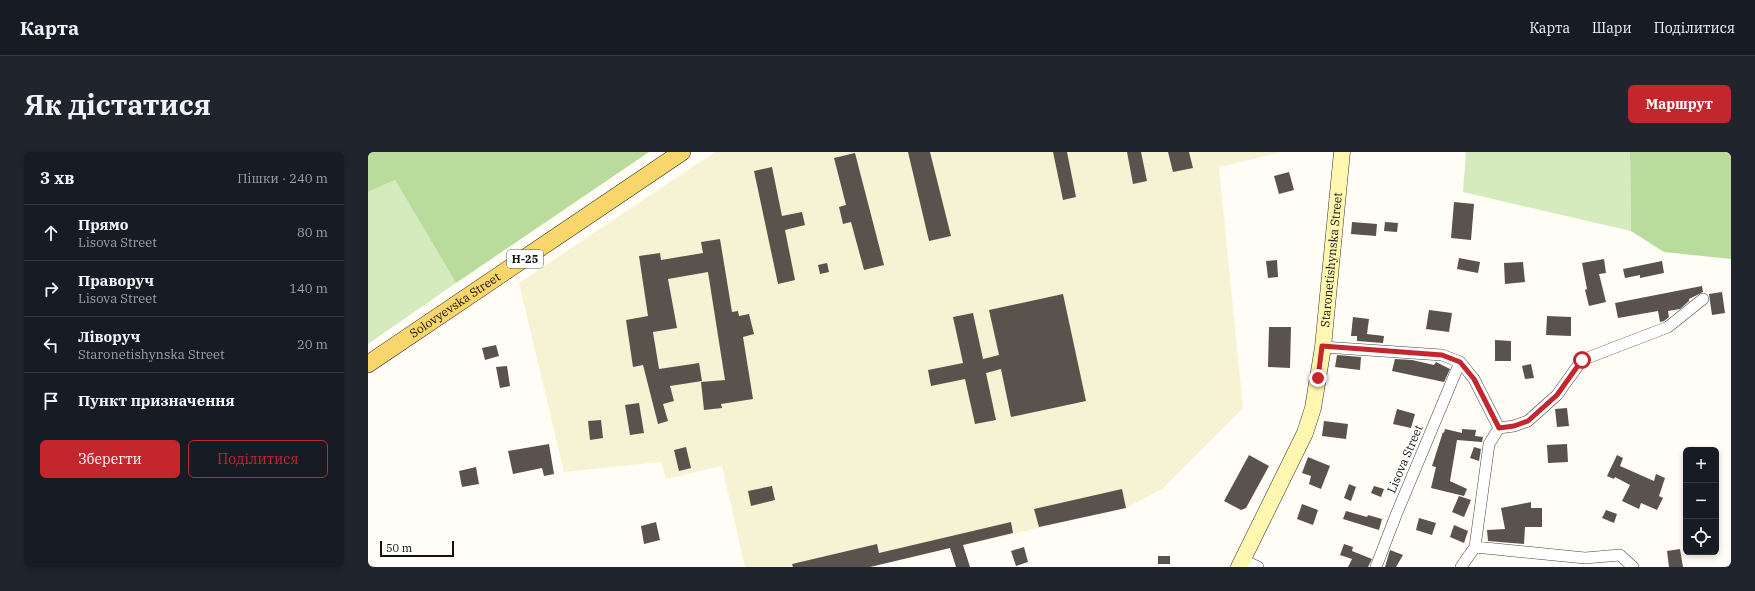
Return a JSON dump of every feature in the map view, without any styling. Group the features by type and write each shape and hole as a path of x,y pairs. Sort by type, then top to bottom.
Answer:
{"main road":[{"name":"Solovyevska Street","path":"368,364 682,152"},
{"name":"Staronetishynska Street","path":"1241,563 1305,433 1313,408 1322,346 1342,152"}],"street":[{"path":"1499,428 1514,426 1528,421 1557,395 1582,360 1668,327 1702,299"},
{"path":"1322,346 1442,355 1460,362 1474,379 1499,428"},
{"name":"Lisova Street","path":"1376,567 1396,515 1460,362"},
{"path":"1461,567 1475,547 1489,444 1499,428"},
{"path":"1475,547 1585,558 1620,555 1633,567"},
{"path":"1241,563 1258,567"}],"shaded area":[{"path":"715,152 1282,152 1219,167 1243,408 1162,489 1126,508 870,567 745,567 722,466 666,479 661,462 564,472 519,283"}],"green space":[{"path":"368,152 649,152 456,283 395,180 368,192"},
{"path":"1466,152 1630,152 1631,231 1463,192"},
{"path":"1630,152 1731,152 1731,259 1664,252 1631,231"},
{"path":"395,180 456,283 368,344 368,192"}],"building":[{"path":"908,152 930,152 951,236 929,241"},
{"path":"1053,152 1067,152 1076,197 1063,200"},
{"path":"1127,152 1141,152 1147,181 1133,184"},
{"path":"1168,152 1189,152 1193,168 1173,172"},
{"path":"855,153 884,265 864,270 851,222 843,224 839,207 846,205 834,158"},
{"path":"772,167 782,216 802,212 805,225 785,230 795,280 778,284 754,171"},
{"path":"1289,172 1294,190 1279,194 1274,176"},
{"path":"1454,202 1474,204 1471,240 1451,238"},
{"path":"1352,222 1377,224 1376,236 1351,234"},
{"path":"1385,222 1398,223 1397,232 1384,231"},
{"path":"720,239 732,312 738,311 739,316 749,314 754,334 743,337 753,399 721,404 722,408 704,410 701,382 725,380 708,272 668,279 677,328 653,332 659,369 699,363 702,381 670,386 674,401 663,404 668,421 658,424 643,365 633,367 626,320 648,316 639,256 660,253 661,260 703,253 701,242"},
{"path":"1459,258 1480,262 1478,273 1457,269"},
{"path":"1604,259 1606,273 1599,274 1606,302 1589,306 1585,290 1587,289 1582,263"},
{"path":"1277,260 1278,277 1268,278 1266,261"},
{"path":"1662,261 1664,273 1640,278 1640,275 1625,278 1623,269"},
{"path":"1523,262 1525,282 1505,284 1504,263"},
{"path":"827,263 829,272 820,274 818,265"},
{"path":"1702,286 1703,292 1689,299 1689,301 1680,309 1668,311 1669,317 1664,321 1660,322 1658,311 1618,318 1615,303"},
{"path":"1722,292 1725,313 1712,315 1709,294"},
{"path":"1063,294 1086,401 1011,417 1001,369 986,373 996,420 975,424 965,379 931,386 928,370 963,363 953,317 973,313 983,359 999,355 989,310"},
{"path":"1429,310 1452,313 1449,332 1426,329"},
{"path":"1547,316 1571,317 1571,336 1546,335"},
{"path":"1353,317 1369,319 1367,334 1384,336 1383,343 1357,341 1357,336 1351,336"},
{"path":"1269,327 1291,327 1290,368 1268,367"},
{"path":"1495,340 1511,341 1511,361 1495,361"},
{"path":"496,345 499,356 485,360 482,348"},
{"path":"1337,355 1361,357 1360,370 1335,367"},
{"path":"1395,359 1412,360 1434,365 1436,362 1450,369 1444,382 1392,371"},
{"path":"1531,364 1534,378 1525,379 1522,366"},
{"path":"507,366 510,386 500,388 496,367"},
{"path":"639,403 644,433 630,435 625,405"},
{"path":"1567,408 1569,426 1557,427 1555,409"},
{"path":"1397,409 1415,414 1411,428 1393,424"},
{"path":"601,420 603,438 590,440 588,421"},
{"path":"1324,421 1348,424 1346,439 1322,436"},
{"path":"1445,429 1462,433 1462,429 1476,430 1475,436 1483,437 1482,442 1457,440 1450,481 1467,489 1464,496 1431,488 1436,467 1432,466"},
{"path":"549,444 554,474 544,476 542,468 513,474 508,451"},
{"path":"1567,444 1568,462 1548,463 1547,445"},
{"path":"686,447 691,468 679,471 674,450"},
{"path":"1474,447 1481,449 1479,461 1470,458"},
{"path":"1249,455 1269,466 1246,508 1241,510 1224,501"},
{"path":"1617,455 1623,458 1620,466 1654,481 1656,474 1665,478 1659,496 1663,498 1657,510 1641,503 1639,509 1622,501 1630,485 1615,477 1614,479 1607,476"},
{"path":"1308,457 1330,466 1321,489 1309,484 1311,476 1302,473"},
{"path":"476,467 479,484 462,487 459,471"},
{"path":"1349,484 1356,487 1351,501 1344,498"},
{"path":"772,486 775,500 751,506 748,491"},
{"path":"1374,486 1384,489 1381,497 1371,493"},
{"path":"1122,489 1126,508 1039,527 1034,509"},
{"path":"1459,496 1471,500 1464,517 1452,512"},
{"path":"1531,502 1531,508 1542,508 1542,527 1525,527 1524,544 1488,541 1487,530 1505,529 1501,508"},
{"path":"1302,504 1318,510 1313,525 1297,519"},
{"path":"1606,510 1617,514 1614,523 1602,518"},
{"path":"1346,511 1367,517 1368,515 1382,519 1379,530 1343,519"},
{"path":"1419,518 1436,523 1432,535 1416,530"},
{"path":"656,522 660,540 644,544 641,526"},
{"path":"1011,522 1013,533 963,545 970,567 956,567 950,548 870,567 793,567 792,564 877,544 879,553"},
{"path":"1454,525 1468,531 1464,543 1450,537"},
{"path":"1344,544 1353,547 1352,551 1372,559 1368,567 1348,567 1352,559 1340,555"},
{"path":"1024,547 1028,562 1016,566 1011,551"},
{"path":"1680,549 1683,567 1669,567 1667,551"},
{"path":"1390,550 1403,555 1396,567 1385,567"},
{"path":"1158,556 1170,556 1170,564 1158,564"}],"route":[{"path":"1318,378 1322,346 1442,355 1460,362 1474,379 1499,428 1514,426 1528,421 1557,395 1582,360"}]}
